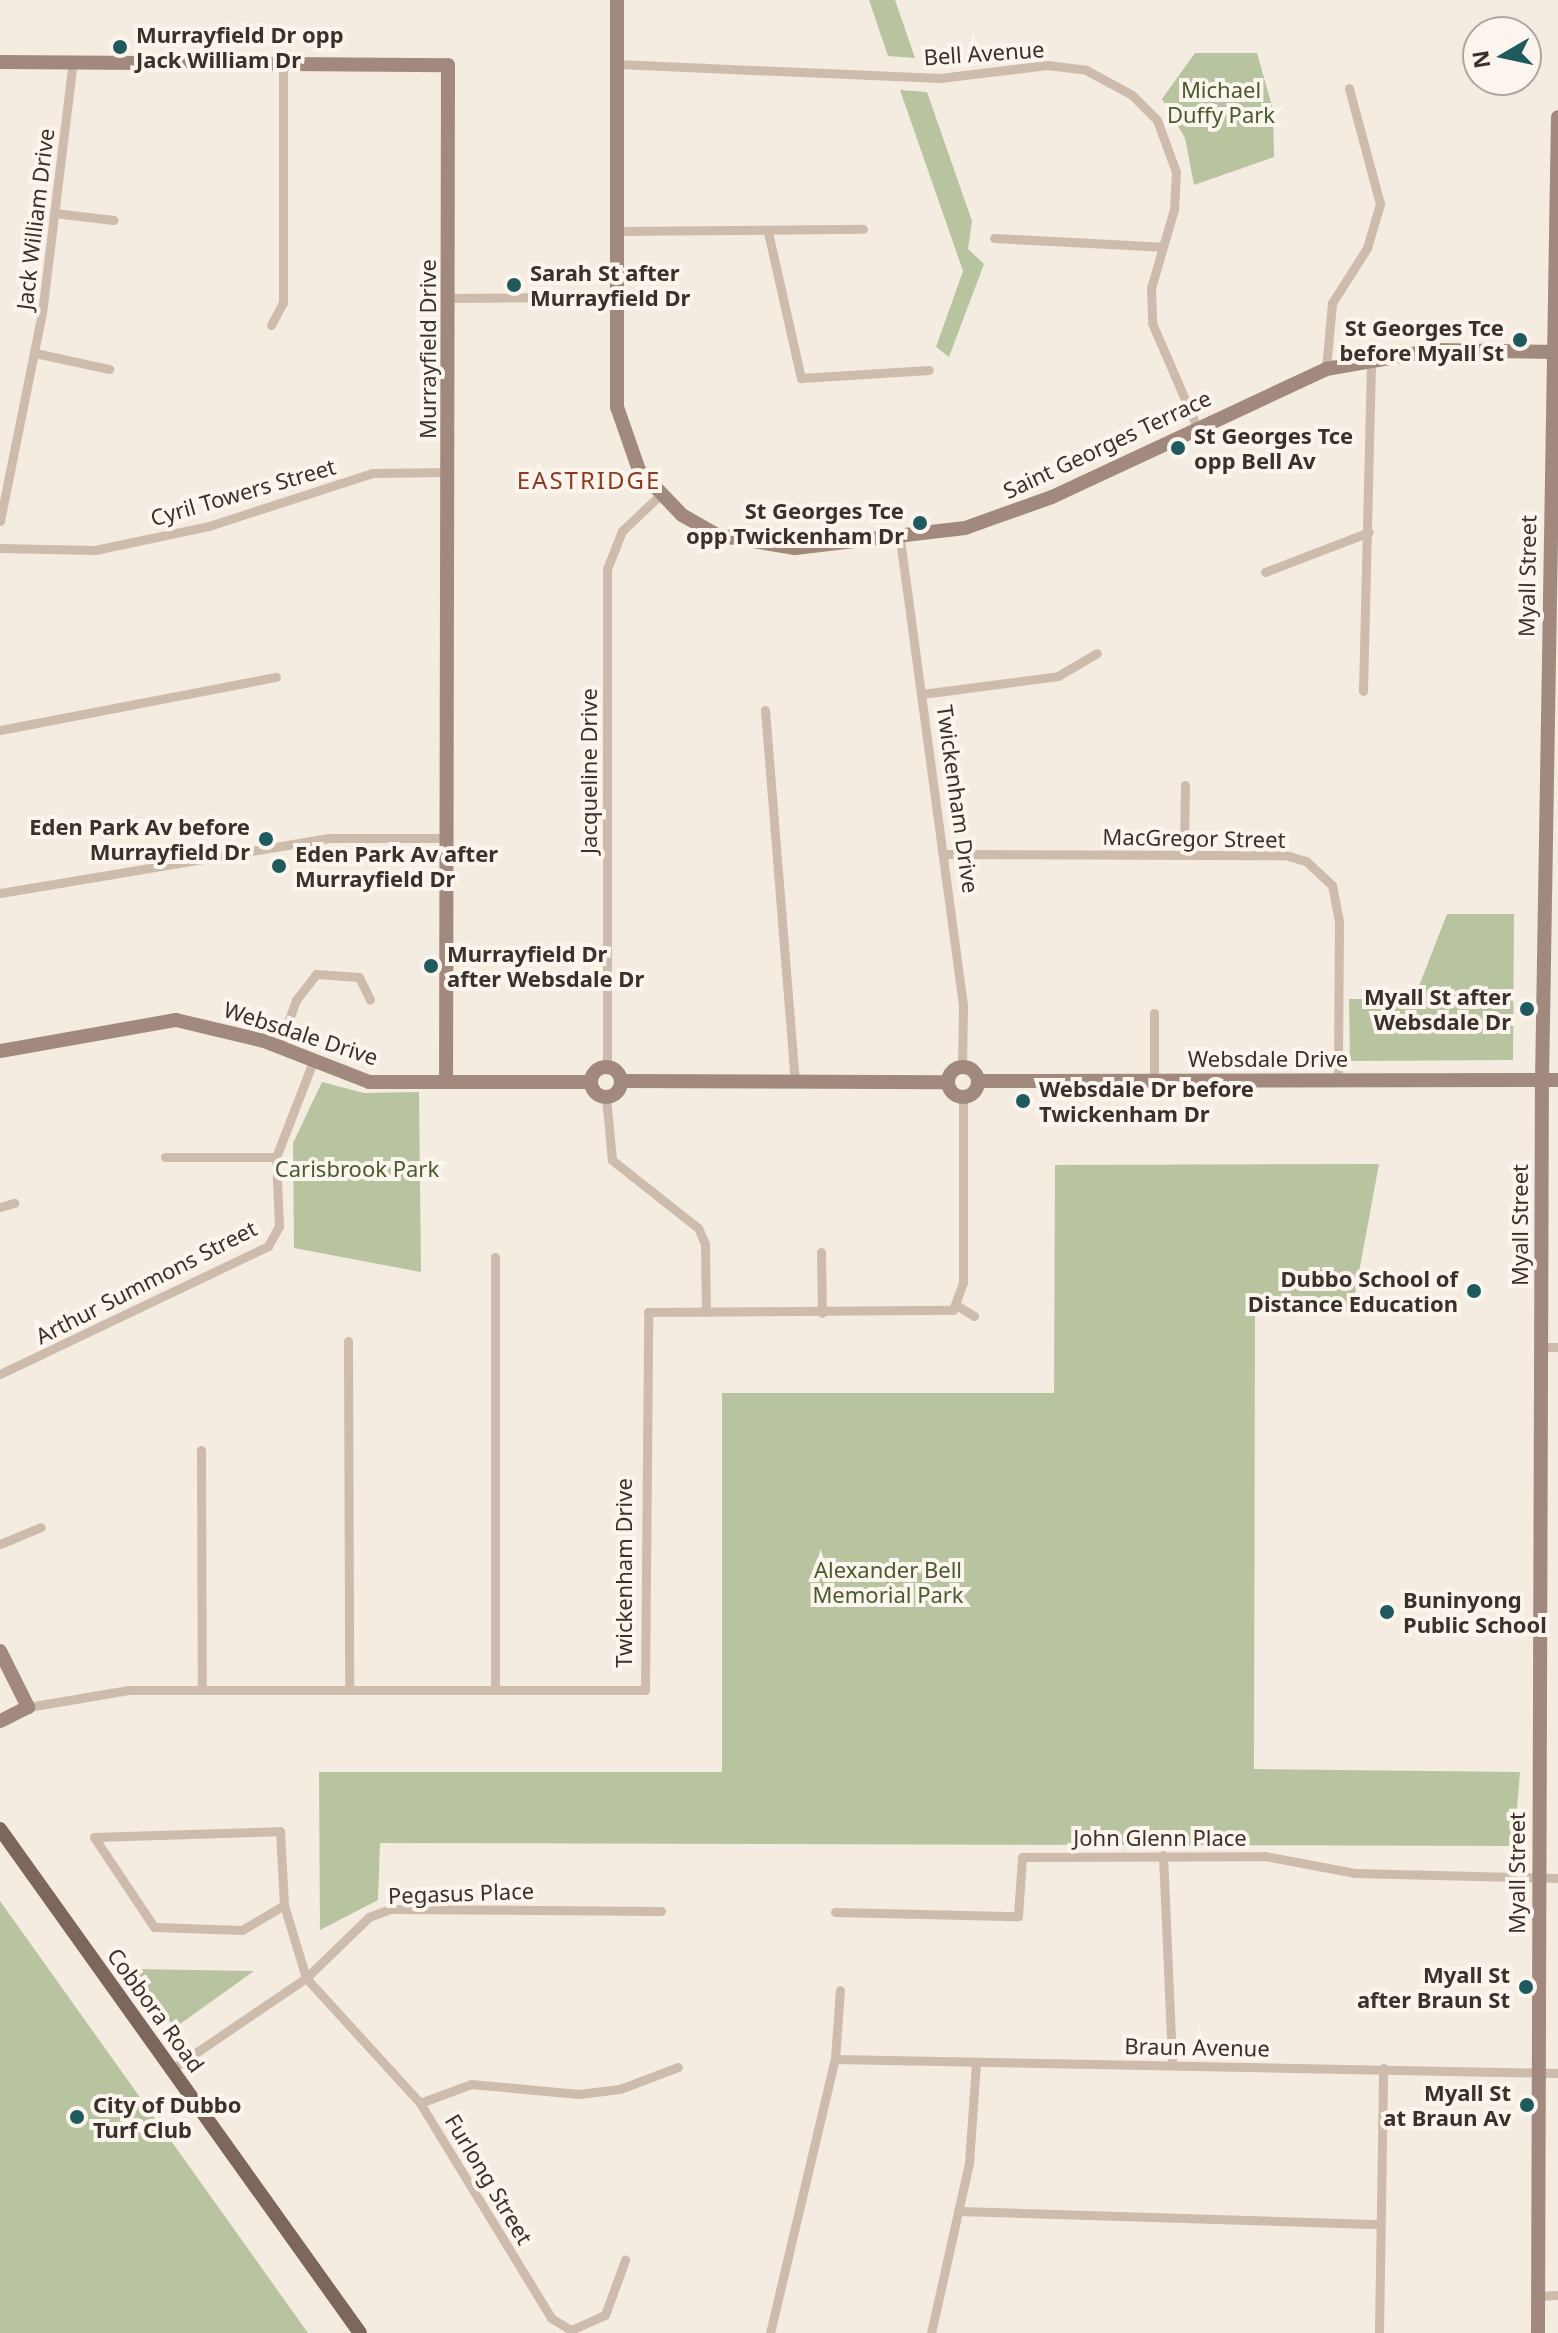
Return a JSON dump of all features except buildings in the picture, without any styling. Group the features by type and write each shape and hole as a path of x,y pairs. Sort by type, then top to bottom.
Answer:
{"main road":[{"name":"Cobbora Road","path":"0,1829 360,2333"}],"street":[{"name":"Saint Georges Terrace","path":"617,0 617,407 639,470 660,495 717,535 754,545 900,539 1022,510 1326,369 1436,350 1556,352"},
{"name":"Murrayfield Drive","path":"0,62 448,65 452,298 446,1082"},
{"name":"Jack William Drive","path":"0,521 35,353 73,62"},
{"path":"271,325 283,302 283,63"},
{"name":"Bell Avenue","path":"617,64 940,78 1014,66 1086,70 1132,95 1170,145 1174,209 1151,288 1152,323 1197,427"},
{"path":"1326,369 1332,303 1367,248 1380,204 1349,88"},
{"name":"Myall Street","path":"1538,2333 1542,1081 1552,699 1558,117"},
{"path":"54,213 114,220"},
{"path":"616,231 863,229"},
{"path":"768,232 801,378 929,370"},
{"path":"994,238 1163,247"},
{"path":"452,298 615,297"},
{"path":"35,353 109,369"},
{"path":"1363,691 1371,361"},
{"name":"Cyril Towers Street","path":"0,548 95,550 209,526 372,473 449,472"},
{"name":"Jacqueline Drive","path":"607,1067 607,569 622,531 660,495"},
{"path":"1265,572 1369,532"},
{"name":"Twickenham Drive","path":"900,539 963,1005 962,1066"},
{"path":"922,694 1058,676 1097,653"},
{"path":"0,730 276,677"},
{"path":"765,710 795,1081"},
{"path":"1184,854 1185,785"},
{"path":"0,893 330,838 448,838"},
{"name":"MacGregor Street","path":"944,854 1285,855 1313,866 1332,885 1339,921 1338,1081"},
{"path":"279,1048 296,1000 316,974 359,977 370,1000"},
{"path":"1154,1013 1154,1081"},
{"name":"Websdale Drive","path":"0,1051 176,1020 279,1048 312,1064 369,1082 591,1082"},
{"name":"Arthur Summons Street","path":"0,1374 268,1246 279,1226 276,1157 312,1064"},
{"path":"948,1082 962,1066 978,1081 963,1097 958,1306 974,1316"},
{"path":"706,1312 705,1244 698,1228 612,1160 606,1097 591,1082 607,1067 621,1081 948,1082 963,1097"},
{"name":"Websdale Drive","path":"978,1081 1558,1080"},
{"path":"606,1097 621,1081"},
{"path":"165,1157 276,1157"},
{"path":"0,1207 14,1203"},
{"path":"821,1252 822,1313"},
{"path":"495,1257 495,1690"},
{"name":"Twickenham Drive","path":"0,1721 28,1707 90,1692 202,1689 645,1690 648,1312 932,1314 958,1306"},
{"path":"348,1341 349,1690"},
{"path":"1542,1347 1558,1347"},
{"path":"201,1450 202,1689"},
{"path":"0,1544 41,1527"},
{"path":"0,1651 28,1707"},
{"path":"284,1905 242,1930 154,1927 94,1837 280,1831 284,1905 306,1978"},
{"path":"1163,1855 1172,2065"},
{"name":"John Glenn Place","path":"835,1912 1018,1916 1022,1857 1265,1856 1355,1873 1539,1874 1558,1878"},
{"name":"Pegasus Place","path":"172,2069 306,1978 369,1917 390,1909 661,1911"},
{"name":"Furlong Street","path":"306,1978 420,2103 551,2318 571,2330 591,2326 605,2315 625,2260"},
{"path":"770,2333 835,2059 840,1990"},
{"name":"Braun Avenue","path":"835,2059 1558,2073"},
{"path":"931,2333 958,2211 976,2062"},
{"path":"420,2103 471,2084 579,2094 620,2089 678,2067"},
{"path":"1379,2333 1383,2068"},
{"path":"958,2211 1380,2224"},
{"path":"1538,2296 1558,2295"}],"green space":[{"path":"869,0 895,0 915,58 888,56"},
{"name":"Michael Duffy Park","path":"1195,53 1257,53 1273,110 1274,157 1194,185 1185,138 1162,99"},
{"path":"900,90 927,92 972,221 968,249 984,264 949,357 936,347 963,271"},
{"path":"1447,914 1514,914 1513,1060 1350,1061 1349,999 1414,999"},
{"name":"Carisbrook Park","path":"322,1082 364,1093 419,1092 421,1272 294,1248 293,1143"},
{"name":"Alexander Bell Memorial Park","path":"1379,1164 1352,1310 1255,1312 1254,1769 1520,1772 1514,1846 380,1843 378,1900 320,1930 319,1772 722,1772 722,1393 1054,1393 1055,1165"},
{"name":"City of Dubbo Turf Club","path":"0,1901 308,2333 0,2333"},
{"path":"133,1969 254,1971 180,2024 171,2023"}],"place":[{"name":"Murrayfield Dr opp Jack William Dr","path":"120,47"},
{"name":"Sarah St after Murrayfield Dr","path":"514,285"},
{"name":"St Georges Tce before Myall St","path":"1520,340"},
{"name":"St Georges Tce opp Bell Av","path":"1178,448"},
{"name":"St Georges Tce opp Twickenham Dr","path":"920,523"},
{"name":"Eden Park Av before Murrayfield Dr","path":"266,839"},
{"name":"Eden Park Av after Murrayfield Dr","path":"279,866"},
{"name":"Murrayfield Dr after Websdale Dr","path":"431,966"},
{"name":"Myall St after Websdale Dr","path":"1527,1009"},
{"name":"Websdale Dr before Twickenham Dr","path":"1023,1101"},
{"name":"Dubbo School of Distance Education","path":"1474,1291"},
{"name":"Buninyong Public School","path":"1387,1612"},
{"name":"Myall St after Braun St","path":"1526,1987"},
{"name":"Myall St at Braun Av","path":"1527,2105"},
{"name":"City of Dubbo Turf Club","path":"77,2117"}],"district":[{"name":"EASTRIDGE","path":"589,480"}]}
